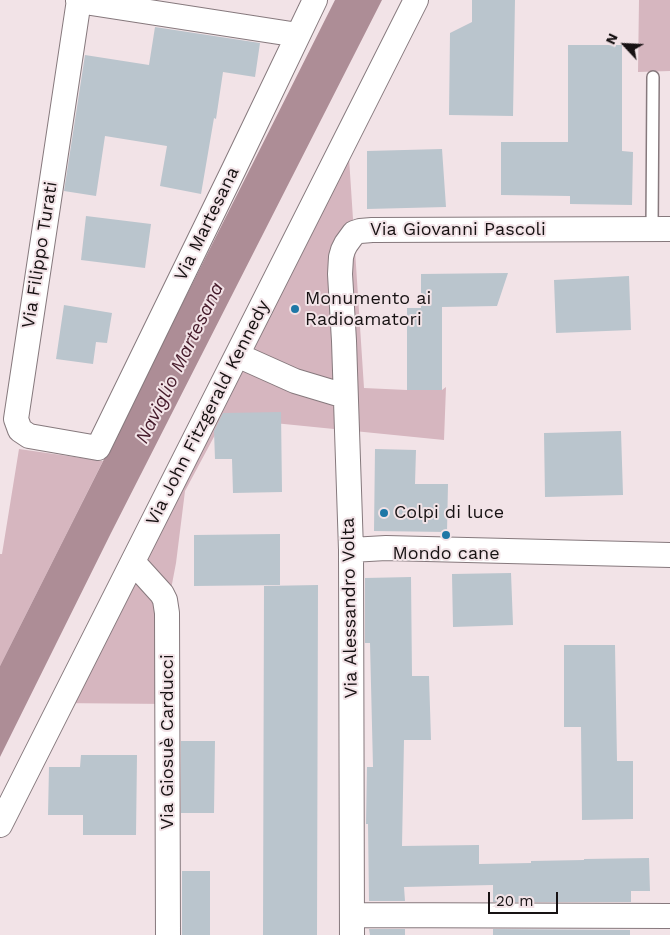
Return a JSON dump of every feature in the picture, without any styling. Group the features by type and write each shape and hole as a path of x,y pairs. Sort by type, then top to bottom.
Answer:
{"street":[{"name":"Via Martesana","path":"98,448 315,0"},
{"name":"Via John Fitzgerald Kennedy","path":"0,825 416,0"},
{"path":"78,1 298,35"},
{"name":"Via Filippo Turati","path":"78,1 16,419 20,430 28,436 98,448"},
{"name":"Via Giovanni Pascoli","path":"346,396 340,263 346,244 354,233 372,230 661,229"},
{"path":"237,356 295,381 346,396"},
{"name":"Via Alessandro Volta","path":"346,396 351,550 352,925"},
{"path":"351,550 386,548 670,555"},
{"name":"Via Giosuè Carducci","path":"133,562 162,594 168,613 168,935"},
{"path":"352,925 670,916"}],"lane":[{"path":"653,77 661,229"}],"shaded area":[{"path":"639,0 670,0 670,71 638,72"},
{"path":"347,127 364,388 442,390 446,387 444,440 224,418 185,491 176,563 168,605 168,704 56,703"},
{"path":"19,449 103,461 0,666 0,554 2,554"}],"water":[{"name":"Naviglio Martesana","path":"335,0 382,0 111,533 0,757 0,666"}],"building":[{"path":"472,0 515,0 513,116 449,115 450,33 472,22"},
{"path":"155,27 260,43 255,77 223,72 201,194 160,186 167,146 105,136 96,196 64,191 85,55 149,65"},
{"path":"568,45 622,45 622,151 633,152 632,205 570,204 570,196 501,195 501,142 568,142"},
{"path":"442,149 446,207 367,209 367,151"},
{"path":"86,216 151,224 145,268 81,260"},
{"path":"508,273 497,306 442,307 442,390 407,390 407,308 421,308 421,274"},
{"path":"629,276 631,330 556,333 554,280"},
{"path":"64,305 112,313 107,343 96,342 93,364 56,359"},
{"path":"281,412 282,492 233,493 232,459 215,459 214,431 223,413"},
{"path":"621,431 623,495 545,497 544,433"},
{"path":"375,449 416,450 415,484 448,484 447,532 374,531"},
{"path":"280,534 280,585 194,586 194,535"},
{"path":"511,573 513,625 453,627 452,574"},
{"path":"411,577 412,676 429,676 431,740 404,740 402,846 479,845 479,864 649,858 650,891 631,891 631,902 493,902 493,885 404,887 405,901 369,901 368,824 366,824 367,767 373,767 370,643 365,643 365,578"},
{"path":"318,585 317,935 263,935 264,586"},
{"path":"564,645 615,645 617,761 633,761 633,819 582,820 581,727 564,727"},
{"path":"181,741 215,741 214,813 181,813"},
{"path":"81,755 137,755 136,835 83,835 83,815 48,815 49,767 80,767"},
{"path":"182,871 210,871 210,935 182,935"},
{"path":"369,929 405,929 405,935 370,935"},
{"path":"493,929 630,930 630,935 493,935"}],"place":[{"name":"Monumento ai Radioamatori","path":"295,309"},
{"name":"Colpi di luce","path":"384,513"},
{"name":"Mondo cane","path":"446,535"}]}
